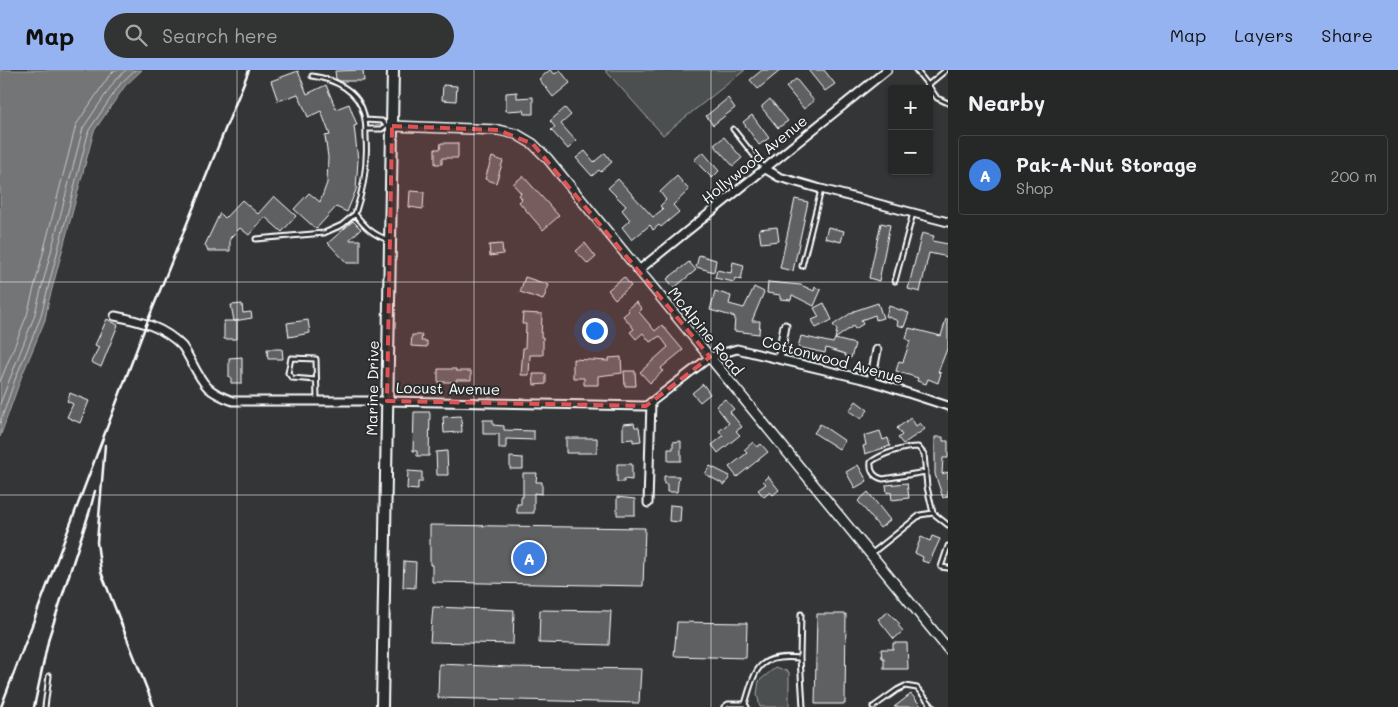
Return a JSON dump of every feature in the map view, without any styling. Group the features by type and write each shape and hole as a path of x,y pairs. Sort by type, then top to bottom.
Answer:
{"main road":[{"name":"Marine Drive","path":"382,707 390,240 389,125 393,70"}],"street":[{"name":"Hollywood Avenue","path":"638,270 887,70"},
{"name":"McAlpine Road","path":"389,125 498,130 516,134 533,144 548,159 948,649"},
{"path":"764,168 778,177 821,190 948,222"},
{"name":"Locust Avenue","path":"115,316 142,322 168,333 183,348 201,380 215,394 233,401 387,401 646,406 710,357"},
{"path":"779,359 785,326"},
{"name":"Cottonwood Avenue","path":"710,357 737,349 871,382 947,404"},
{"path":"871,382 877,350"},
{"path":"648,503 651,402"}],"lane":[{"path":"916,70 928,85 946,70"},
{"path":"256,238 324,233 342,225 355,214 363,191 366,176 366,128 359,102 352,92 333,81 312,76"},
{"path":"933,92 937,98 948,103"},
{"path":"365,120 382,121 389,125"},
{"path":"366,128 382,129 389,125"},
{"path":"733,129 764,168"},
{"path":"802,266 821,190"},
{"path":"895,281 913,213"},
{"path":"355,214 362,224 374,234 390,240"},
{"path":"316,380 292,378 288,372 290,358 316,359 317,401"},
{"path":"926,472 883,479 877,478 873,474 871,462 876,458 908,447 918,447 924,454 926,472 927,487 933,512 948,526"},
{"path":"870,554 920,515 933,512"},
{"path":"948,546 941,567 948,568"},
{"path":"801,614 800,658 803,707"},
{"path":"724,707 728,704 746,706 756,671 764,662 774,657 800,658"},
{"path":"45,707 50,676"},
{"path":"873,707 905,686 916,688 933,707"}],"highlighted area":[{"path":"392,126 498,130 533,144 710,357 646,406 387,401"}],"shaded area":[{"path":"605,70 745,70 663,135"},
{"path":"776,667 789,672 789,707 760,707 757,694 759,681"}],"water":[{"path":"0,70 142,70 125,86 94,131 45,320 21,378 0,437"}],"building":[{"path":"363,70 364,81 340,81 336,79 335,71"},
{"path":"550,70 555,74 560,70 570,83 553,97 539,79"},
{"path":"762,70 781,70 758,89 750,80"},
{"path":"808,70 824,70 835,84 825,91"},
{"path":"298,71 307,94 326,85 336,109 349,104 357,125 354,126 358,160 356,190 347,212 336,207 316,229 294,209 309,193 320,202 327,183 328,157 325,136 330,135 321,111 308,117 298,94 278,101 271,81"},
{"path":"796,79 814,101 804,109 786,87"},
{"path":"443,85 457,86 456,101 442,100"},
{"path":"517,92 517,98 533,97 533,114 524,114 523,110 506,111 506,93"},
{"path":"728,98 735,108 713,125 706,116"},
{"path":"770,99 788,121 778,128 762,108"},
{"path":"565,108 571,115 561,124 576,141 568,149 551,130 555,127 550,121"},
{"path":"752,115 769,138 759,145 743,122"},
{"path":"724,137 742,158 733,166 714,145"},
{"path":"441,143 458,143 458,158 442,158 442,164 435,164 435,149 440,149"},
{"path":"585,151 594,162 605,153 612,162 601,172 599,170 592,176 576,158"},
{"path":"703,152 719,171 712,178 694,160"},
{"path":"492,157 503,161 496,183 485,179"},
{"path":"523,176 559,216 543,230 519,202 522,199 519,195 521,193 513,184"},
{"path":"677,176 689,190 673,205 679,212 661,227 659,225 653,230 650,225 632,240 622,227 630,220 622,210 626,206 608,188 618,179 653,217 663,209 660,206 666,200 660,192"},
{"path":"410,191 424,192 423,209 409,207"},
{"path":"274,196 296,216 282,232 265,217 249,235 240,228 230,238 230,251 208,251 205,245 220,213 225,218 242,200 258,214"},
{"path":"795,199 808,202 793,271 780,268"},
{"path":"353,221 361,229 349,240 360,240 360,263 347,263 328,243"},
{"path":"881,223 890,225 879,281 869,278"},
{"path":"777,227 779,241 761,243 759,229"},
{"path":"828,227 844,231 841,242 825,238"},
{"path":"922,233 934,236 932,241 948,244 948,257 929,253 920,292 908,289"},
{"path":"585,243 596,257 588,264 576,251"},
{"path":"502,244 503,254 490,256 489,245"},
{"path":"699,255 716,260 714,272 696,267"},
{"path":"689,262 696,270 674,288 667,279"},
{"path":"733,262 744,265 741,280 735,278 734,282 715,278 717,270 731,273"},
{"path":"525,277 549,285 543,300 520,292"},
{"path":"624,277 631,286 615,299 608,290"},
{"path":"768,282 801,285 814,291 815,287 821,290 814,306 792,295 791,300 780,299 780,295 767,293"},
{"path":"754,287 764,292 752,321 760,321 759,334 734,331 735,317 710,310 715,291 731,296 729,304 744,308"},
{"path":"636,302 642,309 639,312 655,331 662,325 683,350 661,368 663,371 650,383 640,372 668,347 660,336 650,342 643,333 636,339 630,332 634,329 623,316 629,311 627,309"},
{"path":"824,303 832,320 816,328 812,320 819,317 814,308"},
{"path":"878,303 883,318 876,320 875,315 861,320 863,324 855,329 853,326 835,339 837,330 833,325 854,311"},
{"path":"242,304 243,313 251,312 252,318 234,321 231,305"},
{"path":"889,306 909,313 904,327 897,325 898,321 886,316"},
{"path":"523,313 542,314 541,337 543,337 543,355 530,355 529,375 521,375 526,324 522,324"},
{"path":"107,319 118,325 101,367 91,362 99,347 95,345"},
{"path":"946,319 948,319 948,350 938,372 941,373 938,383 928,379 926,384 917,381 918,378 896,371 899,361 903,362 910,341 906,339 909,328 941,336"},
{"path":"308,320 310,333 289,337 287,323"},
{"path":"224,321 237,321 237,339 224,339"},
{"path":"412,335 422,335 421,341 427,341 427,347 411,346"},
{"path":"801,336 833,343 835,339 855,344 851,358 826,348 825,353 798,347"},
{"path":"267,349 282,349 283,359 268,359"},
{"path":"242,357 242,383 231,383 231,377 229,377 229,358"},
{"path":"621,357 622,373 598,376 598,385 584,385 584,378 573,378 573,359 609,361 609,358"},
{"path":"438,369 471,371 471,380 438,382"},
{"path":"624,371 635,371 636,386 625,386"},
{"path":"533,374 546,374 546,384 534,385"},
{"path":"703,384 710,394 700,402 692,393"},
{"path":"70,393 89,401 80,423 67,417 73,404 67,401"},
{"path":"725,399 734,409 730,412 742,427 736,431 740,435 718,453 712,445 723,436 719,431 729,423 716,406"},
{"path":"856,401 868,410 861,419 849,411"},
{"path":"414,412 430,412 429,456 417,456 417,451 413,451"},
{"path":"461,416 462,432 444,433 443,417"},
{"path":"911,418 916,426 920,423 925,429 903,444 898,438 902,435 897,428"},
{"path":"483,420 493,420 493,425 504,426 504,430 534,431 534,440 506,439 506,448 499,448 499,434 483,434"},
{"path":"634,423 635,427 639,427 641,441 633,442 633,439 623,440 623,424"},
{"path":"820,424 845,441 839,449 814,433"},
{"path":"880,431 883,440 888,438 890,446 865,454 863,446 866,445 864,436"},
{"path":"935,437 943,437 943,441 948,441 948,458 943,458 942,474 948,472 948,496 943,498 935,474"},
{"path":"566,438 597,438 597,453 566,453"},
{"path":"681,441 681,461 668,461 668,449 673,449 673,442"},
{"path":"753,442 757,447 761,444 768,452 737,477 729,467 747,453 744,450"},
{"path":"447,451 448,475 437,475 436,452"},
{"path":"510,457 523,458 523,469 510,469"},
{"path":"617,464 632,464 632,480 624,479 624,482 617,482"},
{"path":"858,465 867,481 855,488 846,472"},
{"path":"710,466 730,476 725,485 705,474"},
{"path":"408,471 422,472 422,482 418,482 418,490 407,489"},
{"path":"523,473 537,473 536,482 542,482 542,494 534,493 534,513 517,513 517,504 521,504 521,497 523,497"},
{"path":"664,476 679,476 677,492 667,492"},
{"path":"768,476 779,490 773,495 770,492 764,497 758,490 766,484 763,481"},
{"path":"907,483 909,498 892,500 891,492 887,493 886,485"},
{"path":"868,492 890,520 880,528 858,501"},
{"path":"617,497 635,499 635,515 617,515"},
{"path":"670,505 681,506 680,522 669,521"},
{"path":"430,525 645,528 643,586 432,582"},
{"path":"932,536 940,539 929,563 922,561 923,557 915,553 921,537 930,541"},
{"path":"404,561 416,562 415,588 403,587"},
{"path":"433,607 514,610 513,644 430,642"},
{"path":"540,610 611,611 609,645 539,643"},
{"path":"888,612 900,624 898,625 903,631 894,639 878,619"},
{"path":"817,614 846,614 845,704 815,704"},
{"path":"677,622 747,623 746,658 674,656"},
{"path":"893,643 907,643 908,669 884,669 884,658 882,658 881,649 893,649"},
{"path":"439,664 641,669 639,703 438,698"},
{"path":"911,694 922,707 894,707"}],"railway":[{"path":"1,707 144,330 249,70"},
{"path":"105,445 97,542 101,572 154,707"},
{"path":"34,707 49,637 95,491"}],"place":[{"name":"Pak-A-Nut Storage","path":"529,558"}]}
